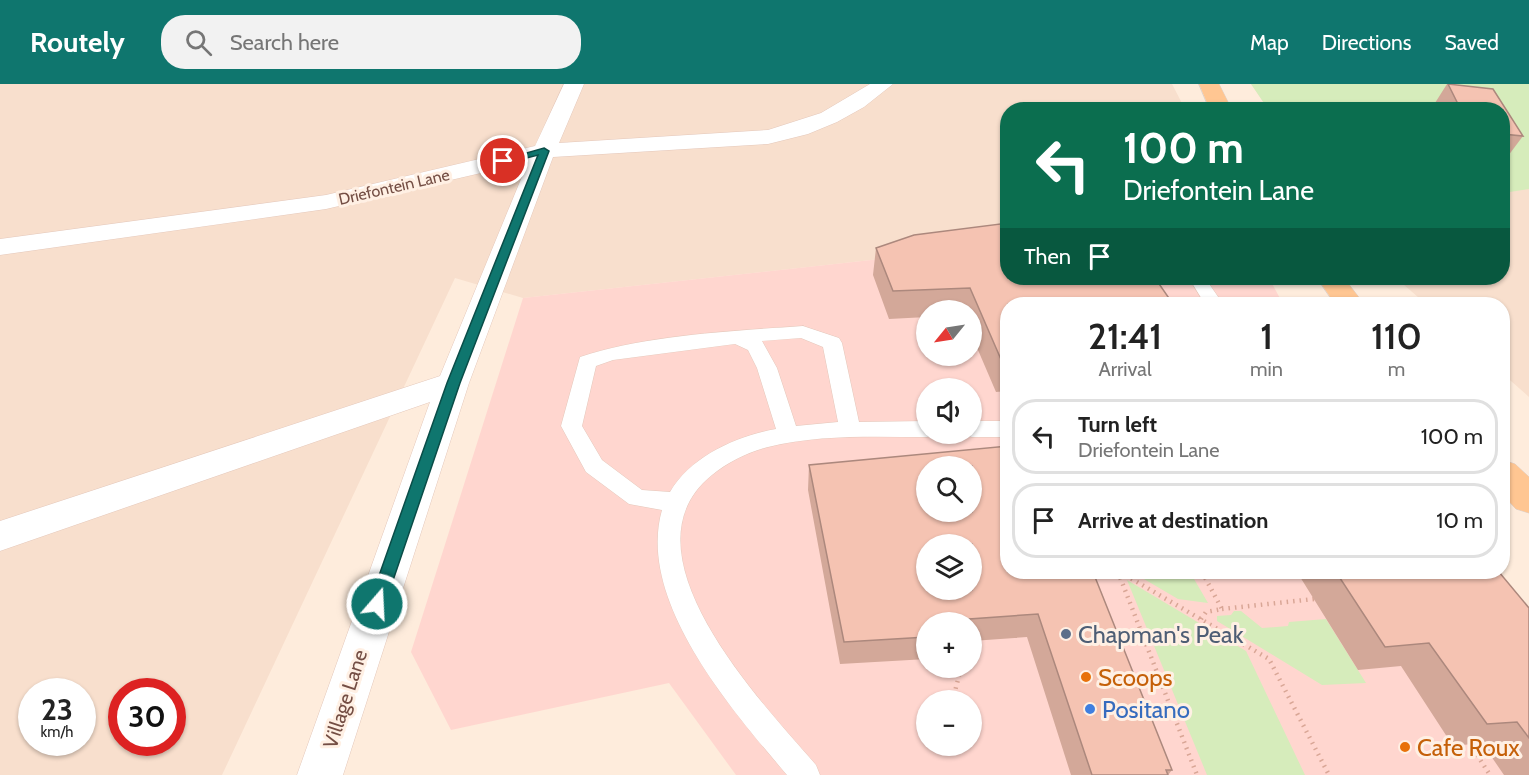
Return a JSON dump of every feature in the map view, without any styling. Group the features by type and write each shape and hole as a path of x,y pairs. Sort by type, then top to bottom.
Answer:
{"main road":[{"path":"1209,84 1217,102"},
{"path":"1335,285 1345,297"},
{"path":"1510,480 1529,499"}],"street":[{"name":"Village Lane","path":"320,775 453,383 544,151 574,84"},
{"name":"Driefontein Lane","path":"0,248 326,202 544,151 768,137 799,131 834,117 859,104 883,84"},
{"path":"0,536 453,383"}],"lane":[{"path":"676,502 637,498 594,466 571,426 587,362 611,354 737,337 803,332 832,343 850,430"},
{"path":"737,337 755,346 767,368 789,435"},
{"path":"806,775 709,653 682,599 670,554 670,528 676,502 693,477 750,444 789,435 850,430 916,429"},
{"path":"982,429 1000,429"}],"path":[{"path":"1122,579 1197,775"},
{"path":"1131,579 1269,659 1329,775"},
{"path":"1206,579 1222,609"},
{"path":"1201,619 1206,612 1222,609 1314,599"},
{"path":"1470,744 1491,775"}],"shaded area":[{"path":"0,84 1172,84 1181,102 1000,102 1000,246 523,298 455,278 222,775 0,775"},
{"path":"1251,84 1529,84 1529,397 1510,380 1510,297 1418,297 1404,285 1510,285 1510,102 1263,102"},
{"path":"1000,246 1000,285 1273,285 1279,297 1000,297 1000,579 1489,579 1529,775 736,775 669,683 451,730 411,652 523,298"}],"green space":[{"path":"1251,84 1529,84 1529,189 1510,192 1510,102 1263,102"},
{"path":"1144,579 1194,579 1208,603 1178,599"},
{"path":"1127,580 1246,651 1305,775 1207,775"},
{"path":"1234,611 1241,611 1262,628 1288,626 1289,622 1326,619 1366,683 1322,685 1217,621 1217,616 1231,615"}],"building":[{"path":"1448,84 1493,89 1501,102 1457,102"},
{"path":"1510,116 1523,136 1510,135"},
{"path":"1000,224 1000,285 1160,285 1168,297 1000,297 1000,357 982,316 982,300 975,300 970,288 893,291 876,248 914,235"},
{"path":"1000,447 1000,579 1096,579 1172,770 1166,770 1168,775 1092,775 1038,614 982,618 982,612 916,612 916,638 844,642 809,465"},
{"path":"1341,579 1505,579 1529,608 1529,738 1517,722 1487,724 1429,643 1385,647"}],"place":[{"name":"Chapman's Peak","path":"1066,634"},
{"name":"Scoops","path":"1086,677"},
{"name":"Positano","path":"1090,709"},
{"name":"Cafe Roux","path":"1405,747"}],"route":[{"path":"377,604 453,383 544,151 503,161"}]}
